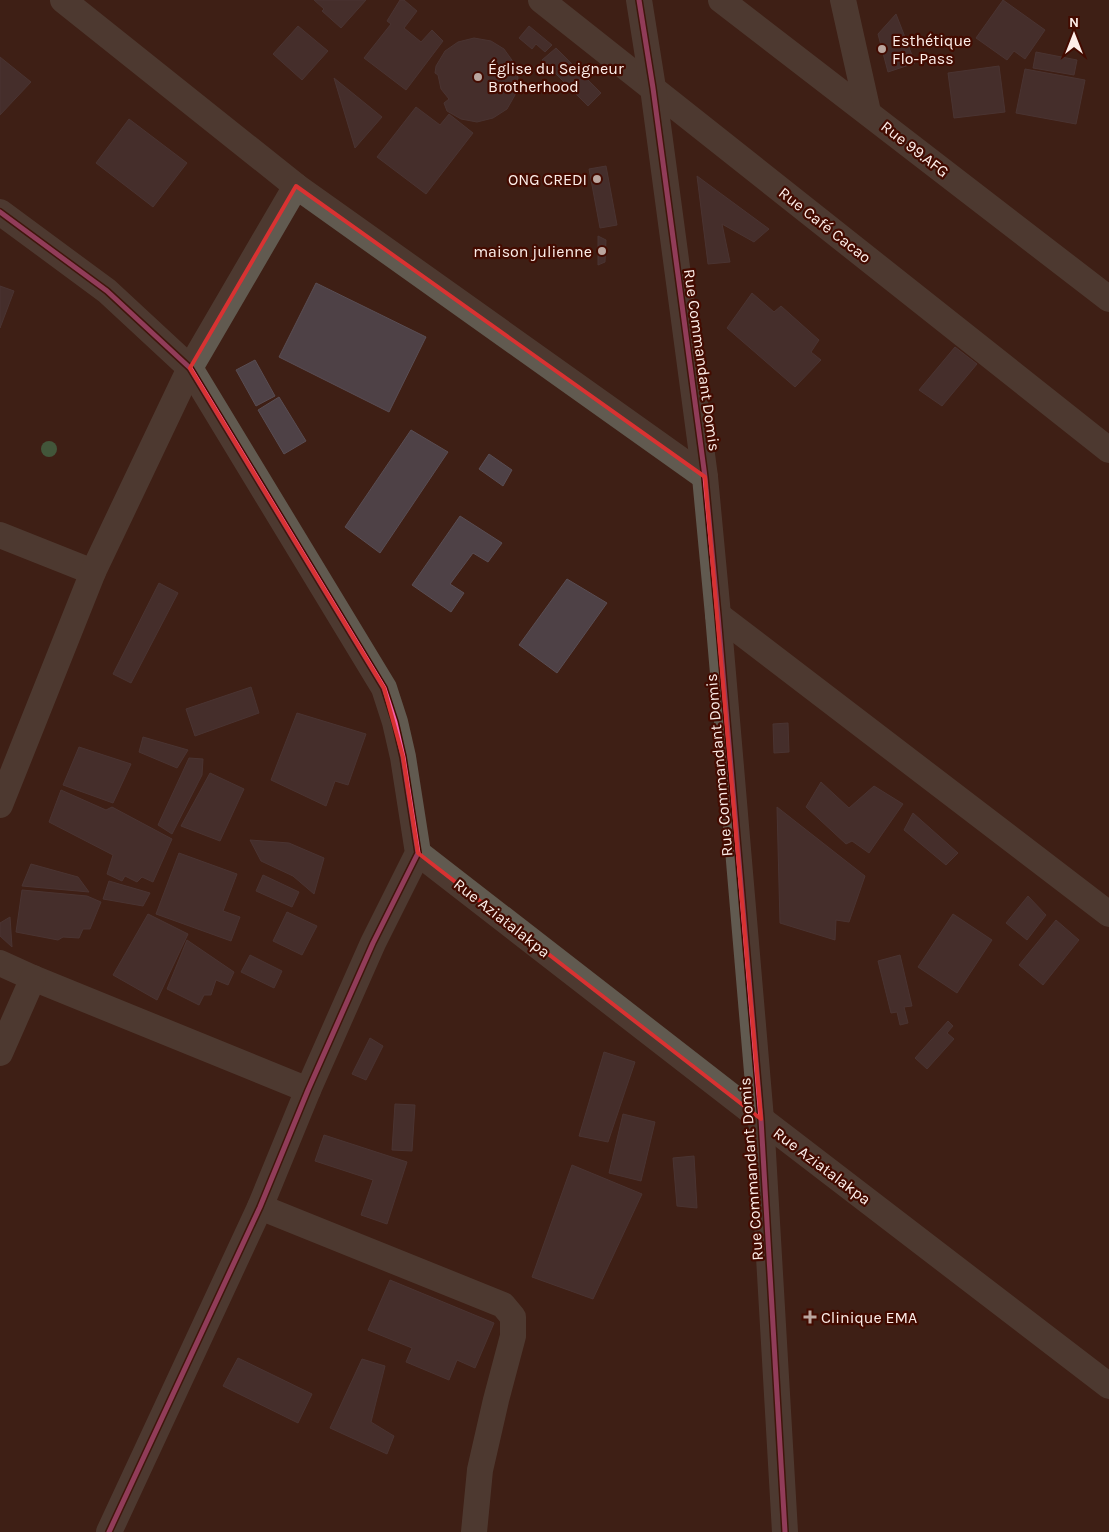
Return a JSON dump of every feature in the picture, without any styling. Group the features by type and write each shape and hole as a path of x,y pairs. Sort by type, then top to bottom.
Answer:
{"street":[{"path":"63,0 296,186 705,477"},
{"name":"Rue Café Cacao","path":"541,0 1109,450"},
{"name":"Rue Commandant Domis","path":"639,0 653,88 705,477 761,1120 784,1532"},
{"name":"Rue 99.AFG","path":"721,0 1109,299"},
{"path":"843,0 868,112"},
{"path":"0,806 93,572 190,368 296,186"},
{"path":"0,212 107,290 190,368 384,688 404,757 418,853 372,943 308,1090 260,1208 109,1532"},
{"path":"0,535 93,572"},
{"path":"718,615 1109,914"},
{"name":"Rue Aziatalakpa","path":"418,853 761,1120 1109,1386"},
{"path":"0,963 308,1090"},
{"path":"0,1052 33,978"},
{"path":"260,1208 503,1305 513,1317 513,1336 480,1470 474,1532"}],"highlighted area":[{"path":"296,186 705,477 761,1119 418,853 403,757 384,688 190,368"}],"building":[{"path":"314,0 366,0 341,28 322,11 324,9"},
{"path":"400,0 404,0 417,11 404,28 421,42 432,30 443,41 406,90 364,58 391,24 387,21"},
{"path":"1003,0 1045,30 1025,59 1014,51 1007,60 976,38"},
{"path":"896,14 915,63 888,72 878,34"},
{"path":"298,26 328,51 302,80 273,54"},
{"path":"529,26 552,45 545,52 536,44 532,49 519,38"},
{"path":"474,38 491,41 504,49 514,63 518,78 515,95 507,109 493,118 477,122 461,119 447,111 444,103 449,99 441,89 438,75 435,73 436,66 445,51 458,42"},
{"path":"556,48 601,93 588,106 542,60"},
{"path":"1036,52 1077,60 1074,75 1033,68"},
{"path":"0,57 31,82 0,115"},
{"path":"999,66 1005,112 954,118 948,73"},
{"path":"1025,69 1085,80 1076,124 1016,113"},
{"path":"334,78 382,117 355,148"},
{"path":"416,107 440,125 449,114 473,133 426,194 377,157"},
{"path":"129,119 187,163 153,207 96,163"},
{"path":"606,166 617,225 600,228 589,169"},
{"path":"697,176 769,229 754,242 722,224 730,262 708,264"},
{"name":"maison julienne","path":"598,236 606,240 605,262 598,265"},
{"path":"316,283 426,337 389,412 279,357"},
{"path":"0,286 14,291 0,328"},
{"path":"752,293 774,312 781,306 819,340 811,352 821,360 795,387 727,328"},
{"path":"955,347 977,364 942,406 919,390"},
{"path":"255,360 275,396 256,406 236,370"},
{"path":"279,397 306,441 284,454 258,410"},
{"path":"411,430 448,452 380,553 345,527"},
{"path":"489,454 512,470 503,486 479,469"},
{"path":"460,516 502,543 488,562 473,553 450,584 464,593 451,612 412,585"},
{"path":"567,579 607,603 557,673 519,645"},
{"path":"159,583 178,593 131,683 113,674"},
{"path":"251,687 259,713 195,736 186,709"},
{"path":"297,713 366,734 348,785 335,781 326,806 271,780"},
{"path":"788,723 789,752 774,753 773,724"},
{"path":"143,737 188,750 177,768 139,752"},
{"path":"79,747 131,764 113,803 63,785"},
{"path":"189,758 203,759 202,775 172,834 158,825"},
{"path":"210,773 244,789 220,841 181,826"},
{"path":"821,782 849,808 874,786 903,804 869,853 852,841 846,844 806,807"},
{"path":"61,790 106,810 112,807 172,839 153,882 142,877 137,882 125,876 122,881 107,874 113,855 49,822"},
{"path":"777,807 865,876 849,922 836,920 835,940 780,923"},
{"path":"913,813 958,853 946,865 904,830"},
{"path":"250,840 289,843 324,858 314,894 293,876 261,861"},
{"path":"179,853 237,874 223,911 240,917 231,941 156,914"},
{"path":"31,864 78,877 89,892 22,886"},
{"path":"263,875 299,892 292,907 256,891"},
{"path":"109,881 150,893 143,906 103,899"},
{"path":"22,890 87,896 101,902 90,929 83,929 79,938 63,937 58,940 16,932"},
{"path":"1028,896 1046,915 1027,940 1006,923"},
{"path":"287,912 317,926 302,955 273,941"},
{"path":"148,914 188,934 157,1000 113,975"},
{"path":"953,914 992,940 957,993 918,967"},
{"path":"10,917 12,947 0,936 0,923"},
{"path":"1056,920 1079,940 1043,985 1019,965"},
{"path":"187,940 234,972 228,985 216,980 211,995 204,995 199,1005 167,989"},
{"path":"250,955 282,971 274,988 241,972"},
{"path":"900,955 912,1006 904,1007 908,1023 900,1025 897,1012 891,1013 878,961"},
{"path":"948,1021 953,1026 947,1033 954,1039 927,1069 915,1058"},
{"path":"370,1038 383,1046 366,1080 352,1074"},
{"path":"604,1052 635,1062 608,1142 579,1136"},
{"path":"395,1104 415,1105 412,1151 392,1150"},
{"path":"623,1114 655,1122 641,1181 609,1173"},
{"path":"324,1135 407,1162 387,1224 361,1215 373,1180 315,1161"},
{"path":"694,1156 697,1208 677,1206 673,1158"},
{"path":"572,1165 642,1194 593,1299 532,1277"},
{"path":"390,1280 494,1323 475,1368 457,1360 449,1380 406,1362 412,1348 368,1330"},
{"path":"238,1358 312,1394 298,1423 223,1386"},
{"path":"362,1359 385,1366 371,1422 394,1436 387,1454 330,1428"}],"cycle path":[{"path":"639,0 653,88 705,477 761,1119 785,1532"},
{"path":"0,212 107,291 190,368 384,688 395,722 403,757 418,853 373,943 308,1090 260,1207 109,1532"}],"place":[{"name":"Esthétique Flo-Pass","path":"882,49"},
{"name":"Église du Seigneur Brotherhood","path":"478,77"},
{"name":"ONG CREDI","path":"597,179"},
{"name":"maison julienne","path":"602,251"},
{"name":"Clinique EMA","path":"810,1317"}]}
